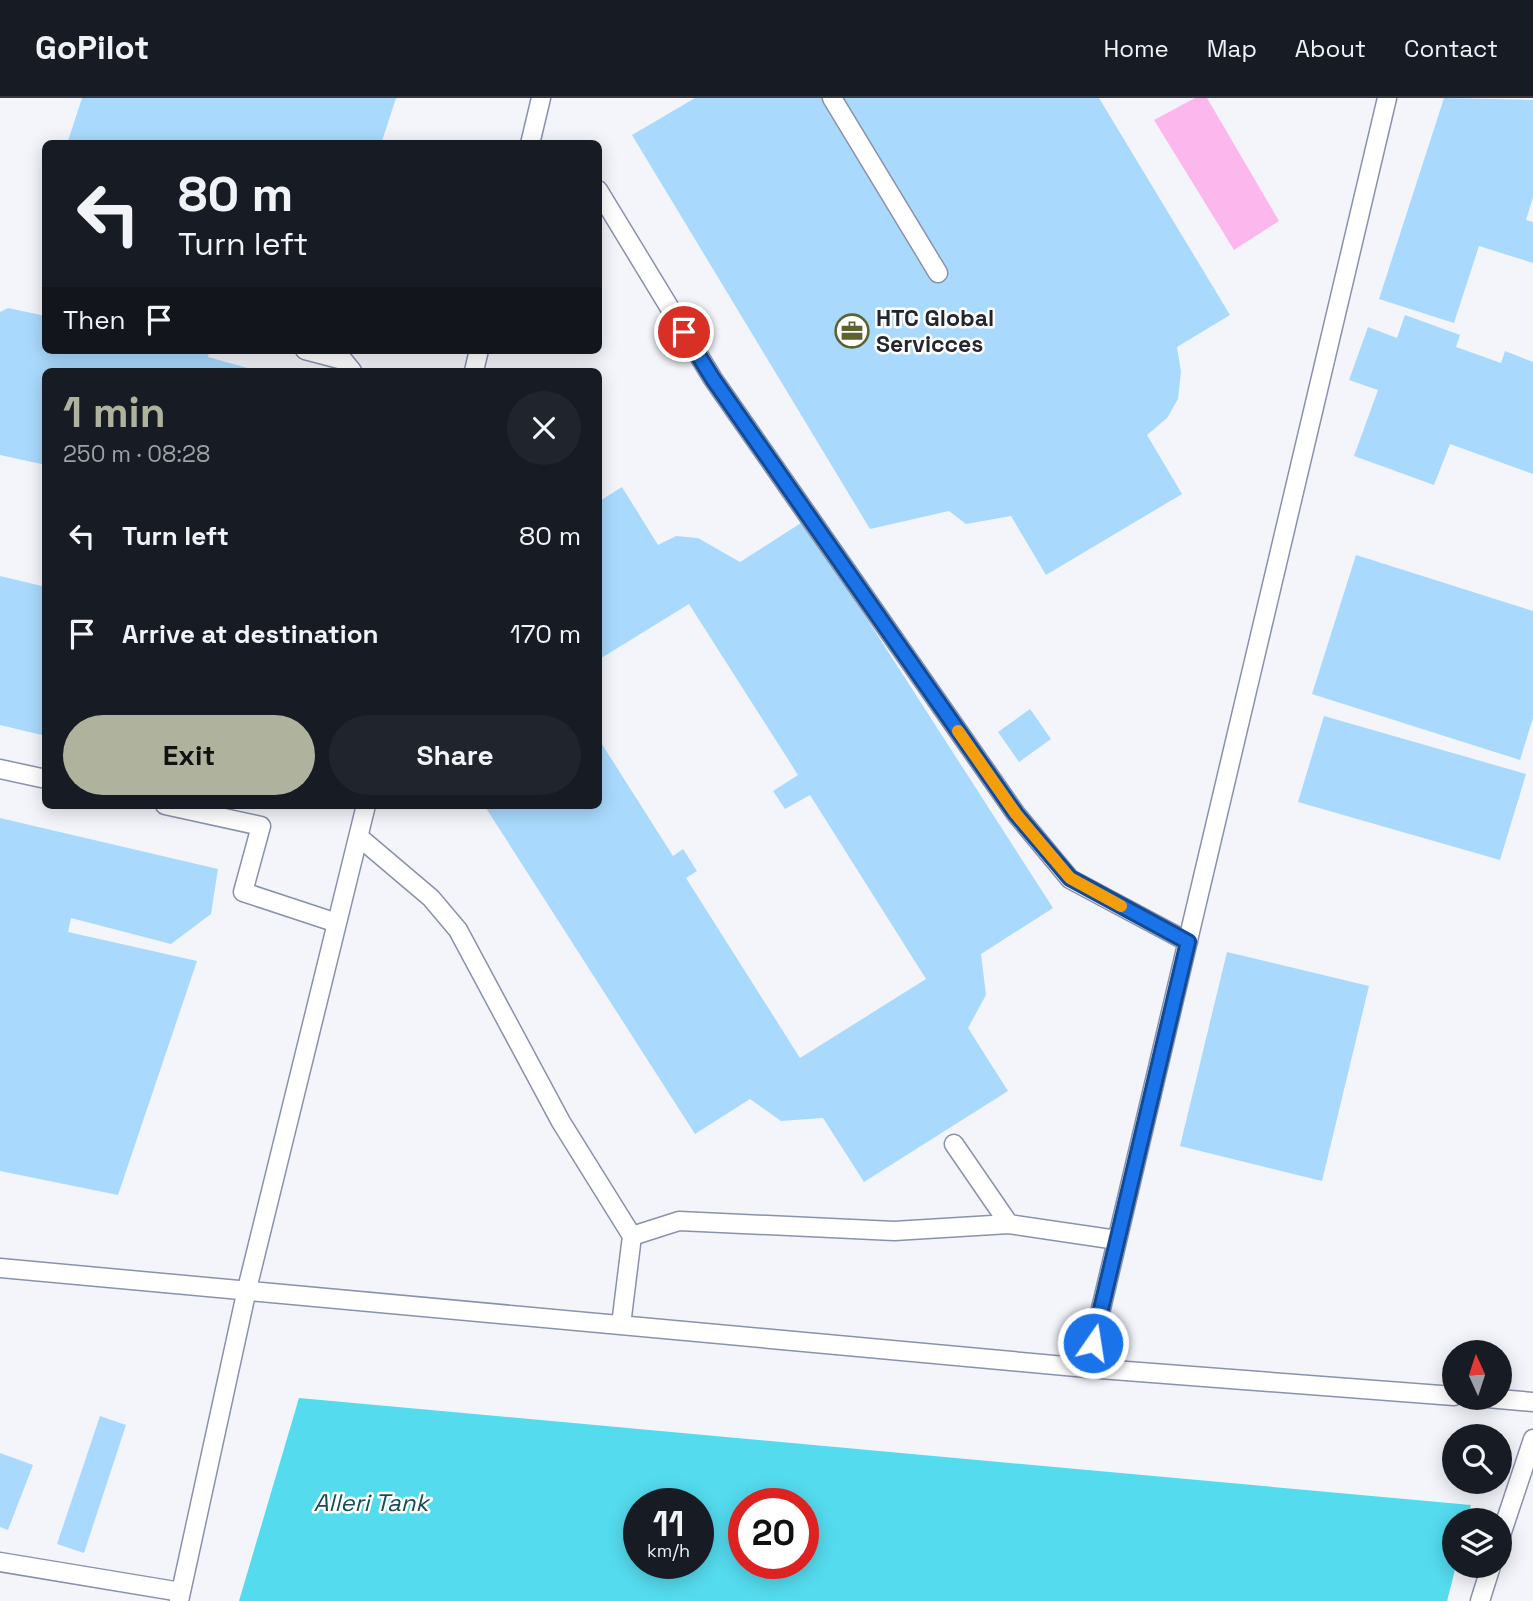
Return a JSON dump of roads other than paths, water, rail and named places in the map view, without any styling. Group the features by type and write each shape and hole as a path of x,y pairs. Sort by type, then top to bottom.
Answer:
{"lane":[{"path":"531,140 541,98"},
{"path":"832,98 938,273"},
{"path":"1087,1368 1387,98"},
{"path":"602,197 713,379 1016,814 1070,878 1188,942"},
{"path":"320,354 342,360 349,368"},
{"path":"0,769 42,778"},
{"path":"183,809 261,826 243,892 337,923"},
{"path":"0,1562 180,1597 247,1289 365,809"},
{"path":"359,837 431,898 458,930 561,1122 632,1236 621,1325"},
{"path":"954,1144 1009,1224"},
{"path":"632,1236 679,1221 894,1231 1009,1224 1117,1240"},
{"path":"0,1268 1087,1368 1442,1395"},
{"path":"1512,1400 1533,1402"},
{"path":"1510,1508 1533,1439"},
{"path":"1480,1601 1487,1578"}],"water":[{"name":"Alleri Tank","path":"299,1398 1471,1505 1470,1508 1442,1508 1442,1578 1453,1578 1447,1601 239,1601"}],"place":[{"name":"HTC Global Servicces","path":"852,331"}]}
